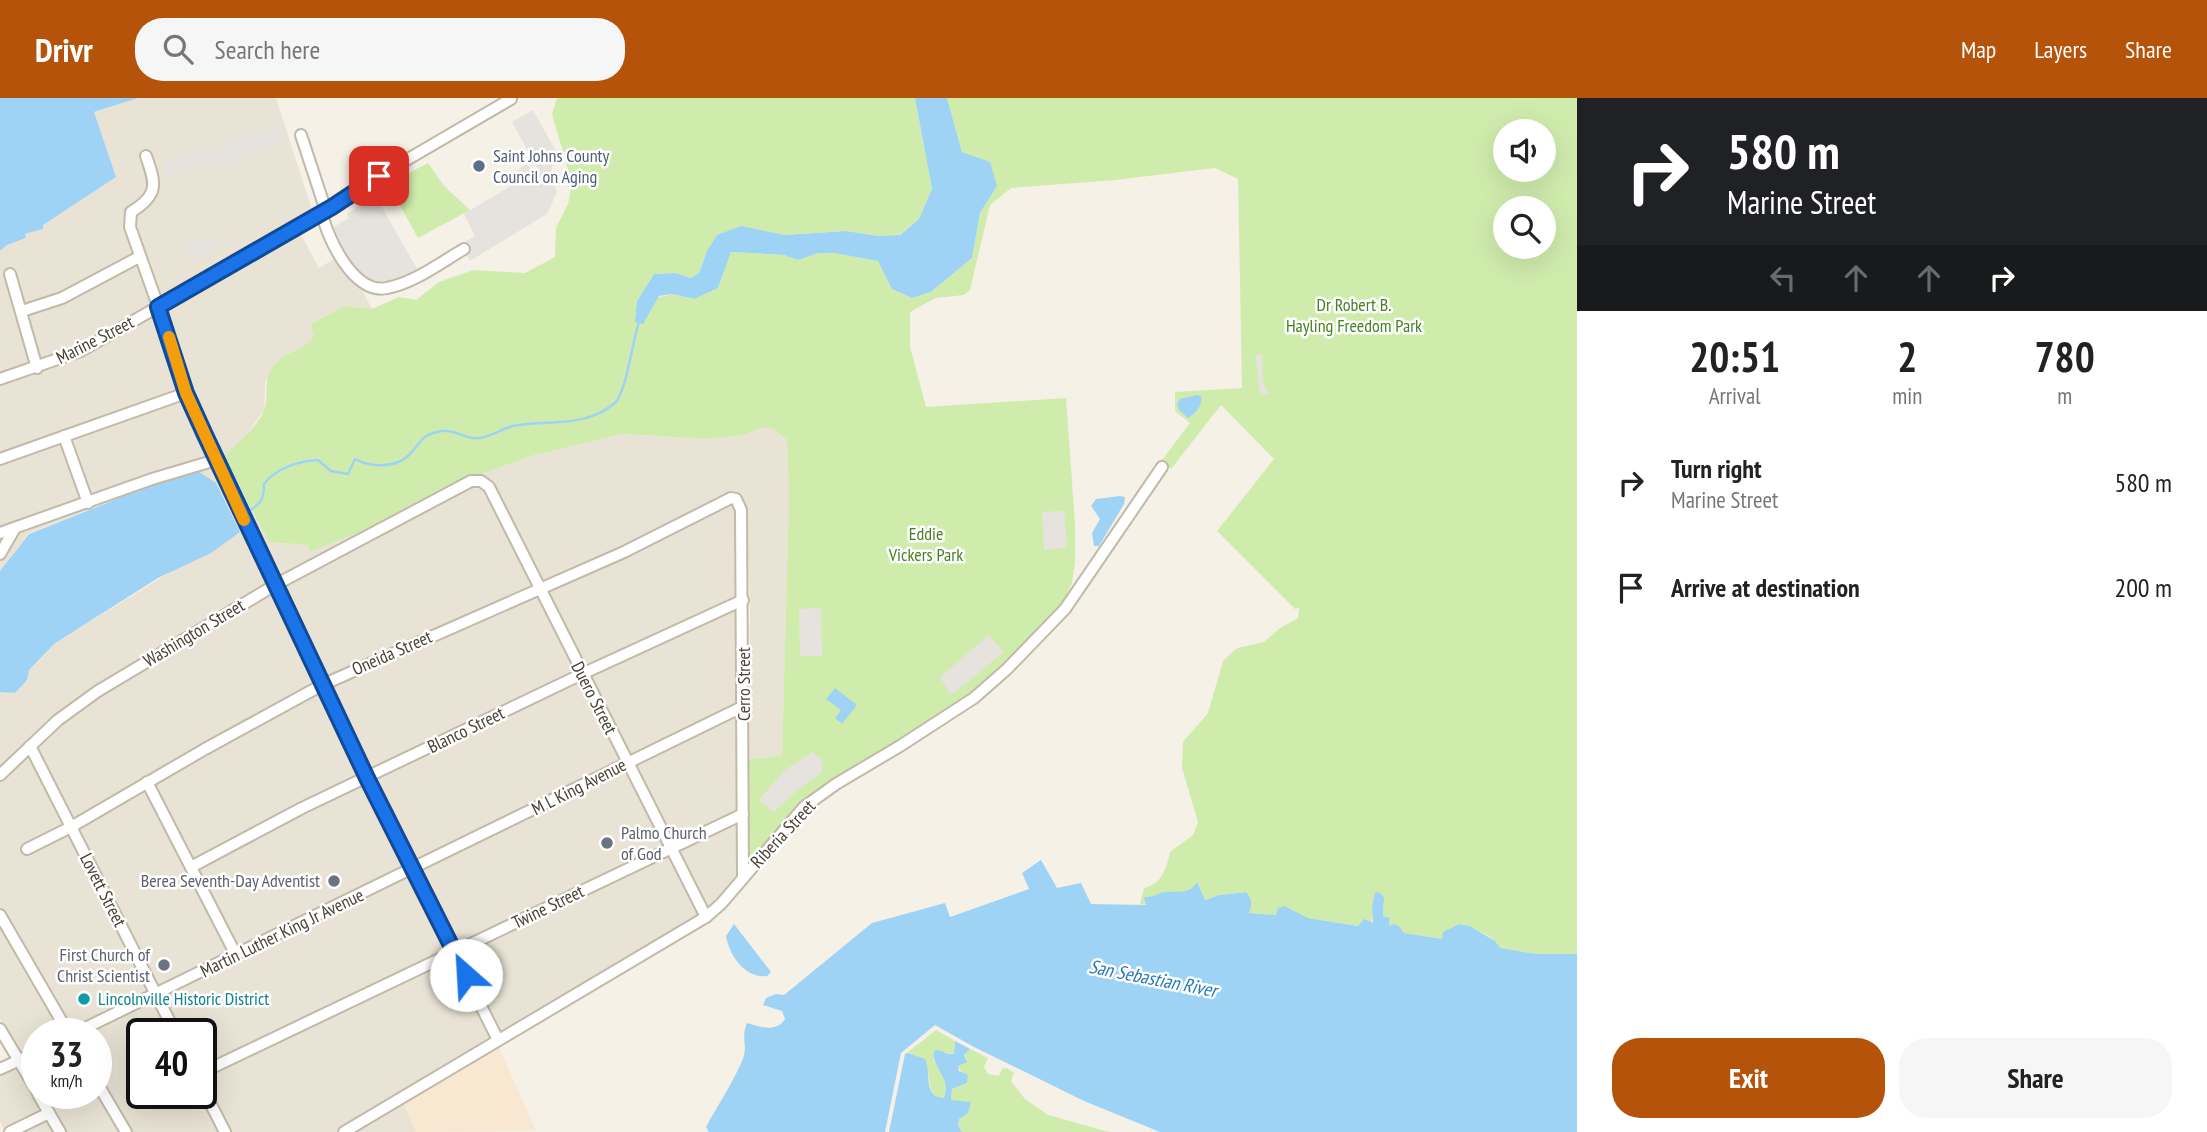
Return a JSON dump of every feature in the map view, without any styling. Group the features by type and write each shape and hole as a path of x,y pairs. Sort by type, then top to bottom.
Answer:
{"street":[{"name":"Marine Street","path":"0,379 81,351 324,212 355,190 511,99"},
{"path":"301,135 324,212 325,228 345,265 355,276 371,287 385,289 405,282 464,249"},
{"path":"146,156 153,175 153,187 147,201 129,215 130,227 186,393 367,778 498,1040"},
{"path":"22,312 62,299 139,257"},
{"path":"10,274 37,368"},
{"path":"0,459 186,393"},
{"path":"64,436 88,503"},
{"path":"0,533 152,479 216,460"},
{"name":"Riberia Street","path":"344,1132 706,917 721,904 804,807 974,698 1007,670 1065,609 1162,467"},
{"name":"Washington Street","path":"0,775 58,720 98,691 275,585 471,481 481,481"},
{"name":"Duero Street","path":"481,481 489,487 706,917"},
{"name":"Cerro Street","path":"731,498 736,499 741,510 743,876"},
{"name":"Oneida Street","path":"27,849 323,685 624,552 731,498"},
{"path":"0,554 15,528"},
{"name":"Blanco Street","path":"191,867 302,808 743,600"},
{"name":"M L King Avenue","path":"414,868 744,706"},
{"name":"Lovett Street","path":"30,746 168,1018"},
{"path":"147,782 236,955"},
{"name":"Twine Street","path":"217,1065 743,814"},
{"name":"Martin Luther King Jr Avenue","path":"106,1018 414,868"},
{"path":"0,915 61,1018"},
{"path":"0,1029 21,1064"},
{"path":"0,1069 19,1060"},
{"path":"112,1108 126,1132"},
{"path":"47,1109 60,1132"},
{"path":"213,1109 225,1132"},
{"path":"10,1132 49,1113"}],"shaded area":[{"path":"138,98 276,98 312,210 161,300 137,253 60,295 25,305 14,269 5,271 32,365 0,375 0,251 7,245 26,238 25,234 43,229 42,225 94,112"},
{"path":"533,110 557,153 550,174 557,192 547,214 470,261 461,244 475,236 464,214 517,182 514,173 527,163 532,173 538,169 512,122"},
{"path":"277,124 283,142 240,154 242,160 212,170 209,163 166,176 162,162 171,159 172,163 179,161 178,156 209,147 211,151 226,147 225,141 262,130 264,134 269,133 268,127"},
{"path":"376,197 420,274 385,289 355,276 327,231 349,218 347,213"},
{"path":"299,231 319,268 336,258 341,267 359,284 372,309 344,306 311,324 313,337 305,347 277,362 265,382 264,410 245,437 225,456 269,542 308,545 309,552 461,481 277,579 190,391 164,309"},
{"path":"214,236 218,248 188,258 184,244"},
{"path":"137,262 152,305 79,347 41,362 28,314"},
{"path":"155,314 180,390 0,454 0,384 84,354"},
{"path":"1262,354 1263,382 1269,394 1260,395 1256,355"},
{"path":"183,398 209,458 91,497 70,438"},
{"path":"761,428 772,428 787,440 789,495 782,756 749,759 750,602 746,510 740,496 727,494 622,548 541,582 494,485 486,478 476,476 531,456 622,434 708,439 744,435"},
{"path":"61,442 81,500 13,522 0,529 0,463"},
{"path":"213,466 269,584 178,637 66,708 0,769 0,692 15,692 27,680 29,670 54,644 182,565 191,472"},
{"path":"162,481 29,533 0,571 0,562 19,531"},
{"path":"472,485 485,489 532,586 325,679 281,587"},
{"path":"732,503 737,511 738,598 585,668 545,590"},
{"path":"1064,511 1067,547 1044,550 1042,512"},
{"path":"273,592 316,683 73,820 36,746 61,723 101,695"},
{"path":"536,594 576,672 369,772 329,687"},
{"path":"738,607 739,704 629,756 589,676"},
{"path":"821,608 822,656 800,656 799,609"},
{"path":"989,635 1004,652 951,695 940,677"},
{"path":"580,680 620,761 416,862 373,780"},
{"path":"320,691 361,776 194,861 153,784"},
{"path":"739,713 738,811 672,842 633,764"},
{"path":"813,752 822,760 821,773 796,791 774,812 759,800 784,771"},
{"path":"28,754 65,825 20,848 25,855 68,833 149,993 97,1018 65,1018 0,906 0,781"},
{"path":"624,769 663,846 458,947 420,870"},
{"path":"365,784 408,866 238,949 198,869 304,812"},
{"path":"145,788 230,953 158,989 77,828"},
{"path":"738,820 738,875 708,910 676,850"},
{"path":"667,854 700,916 500,1033 462,955"},
{"path":"412,874 449,951 217,1060 217,1018 173,1018 162,996"},
{"path":"0,925 55,1018 21,1018 21,1054 0,1019"},
{"path":"453,959 492,1038 336,1132 230,1132 217,1106 217,1070"},
{"path":"153,1001 162,1018 126,1018 126,1109 208,1109 219,1132 132,1132 112,1098 112,1021"},
{"path":"498,1045 536,1131 416,1132 403,1102"},
{"path":"17,1066 21,1073 21,1109 43,1111 4,1130 0,1122 0,1074"},
{"path":"403,1102 416,1132 353,1132"},
{"path":"53,1109 107,1109 120,1132 66,1132"},
{"path":"47,1119 55,1132 20,1132"}],"green space":[{"path":"557,98 915,98 932,189 919,219 899,235 879,236 846,231 784,235 707,251 699,273 691,279 675,273 654,274 636,303 672,294 693,299 718,288 731,252 784,255 798,260 818,253 834,253 878,261 892,289 912,298 931,292 972,258 980,213 997,186 962,152 947,98 1577,98 1577,954 1537,954 1500,948 1490,937 1470,926 1460,924 1442,939 1403,933 1397,926 1389,926 1390,918 1383,916 1384,898 1373,904 1372,923 1359,926 1308,918 1293,912 1277,915 1248,913 1246,892 1219,895 1205,900 1201,892 1194,888 1185,892 1145,897 1148,905 1140,904 1144,888 1160,879 1170,852 1193,835 1198,822 1182,768 1183,742 1208,713 1223,661 1237,648 1264,642 1280,628 1298,618 1299,608 1295,609 1217,531 1274,459 1221,405 1171,469 1162,460 1190,423 1175,411 1175,392 1242,388 1238,179 1215,168 1115,180 1011,188 990,205 970,290 964,295 936,298 910,313 910,347 926,407 1066,398 1075,524 1072,583 1062,604 983,685 797,806 753,858 748,855 749,759 782,756 789,495 787,440 772,428 761,428 744,435 708,439 622,434 531,456 438,490 362,531 309,552 308,545 269,542 224,456 261,416 266,404 267,379 272,368 281,358 309,342 313,337 311,324 344,306 372,309 399,297 416,300 439,282 473,270 525,273 555,257 556,228 568,204 572,183 552,114"},
{"path":"428,163 444,186 470,210 418,238 388,184"},
{"path":"936,1030 955,1041 954,1054 941,1052 933,1060 944,1078 945,1098 933,1093 927,1068 907,1053"},
{"path":"970,1049 988,1058 984,1067 988,1074 999,1076 1002,1069 1007,1068 1014,1073 1011,1081 1025,1099 1048,1115 1109,1132 962,1132 958,1125 962,1103 951,1100 952,1089 967,1083 958,1066 967,1060 964,1055"}],"water":[{"path":"0,98 138,98 94,112 116,177 43,225 43,229 25,234 26,238 7,245 0,251"},
{"path":"915,98 947,98 962,152 990,162 997,186 980,213 972,258 931,292 912,298 892,289 878,261 834,253 818,253 798,260 784,255 731,252 718,288 694,299 672,294 659,296 643,324 635,322 637,301 654,274 675,273 691,278 699,273 707,251 717,235 741,226 784,235 846,231 879,236 900,235 919,219 932,189"},
{"path":"1201,396 1200,406 1188,418 1179,410 1177,404 1180,399"},
{"path":"198,471 216,483 240,532 211,553 158,578 54,644 29,670 27,680 15,693 0,692 0,571 29,534 162,481"},
{"path":"1125,497 1124,504 1099,546 1094,546 1092,533 1100,519 1091,506 1096,499"},
{"path":"835,688 857,705 842,724 835,718 841,710 826,699"},
{"name":"San Sebastian River","path":"1041,860 1057,888 1081,883 1091,904 1146,905 1144,897 1188,890 1197,882 1205,900 1219,895 1246,892 1251,902 1249,913 1276,915 1278,908 1284,906 1308,918 1358,926 1364,919 1373,923 1372,907 1375,893 1379,892 1384,898 1383,916 1390,918 1389,926 1394,924 1404,933 1442,939 1443,932 1459,924 1470,926 1495,941 1500,948 1537,954 1577,954 1577,1132 1160,1132 1084,1101 935,1025 901,1053 885,1132 709,1132 706,1127 744,1055 747,1023 773,1027 785,1019 782,1011 763,1005 766,998 776,994 784,995 872,923 945,903 950,917 1029,889 1022,873"},
{"path":"734,924 771,972 767,976 752,974 734,958 726,936"},
{"path":"955,1041 970,1049 964,1055 967,1062 958,1066 959,1071 968,1075 967,1083 952,1089 951,1100 971,1102 968,1113 959,1119 958,1125 962,1132 889,1132 905,1054 925,1059 930,1089 937,1097 944,1098 945,1084 934,1055 935,1050 954,1054"}],"waterway":[{"path":"247,512 261,501 264,484 269,478 281,470 303,462 318,460 331,471 348,474 355,459 375,465 397,463 409,455 422,439 442,431 478,438 513,426 566,422 591,417 615,403 619,397 639,322"}],"slow traffic":[{"path":"169,337 186,393 244,520"}],"place":[{"name":"Saint Johns County Council on Aging","path":"479,166"},
{"name":"Palmo Church of God","path":"607,843"},
{"name":"Berea Seventh-Day Adventist","path":"334,881"},
{"name":"First Church of Christ Scientist","path":"164,965"},
{"name":"Lincolnville Historic District","path":"84,999"}],"route":[{"path":"379,176 332,207 158,307 186,393 205,435 367,778 466,975"}],"park label":[{"name":"Dr Robert B. Hayling Freedom Park","path":"1354,315"},
{"name":"Eddie Vickers Park","path":"926,544"}]}
